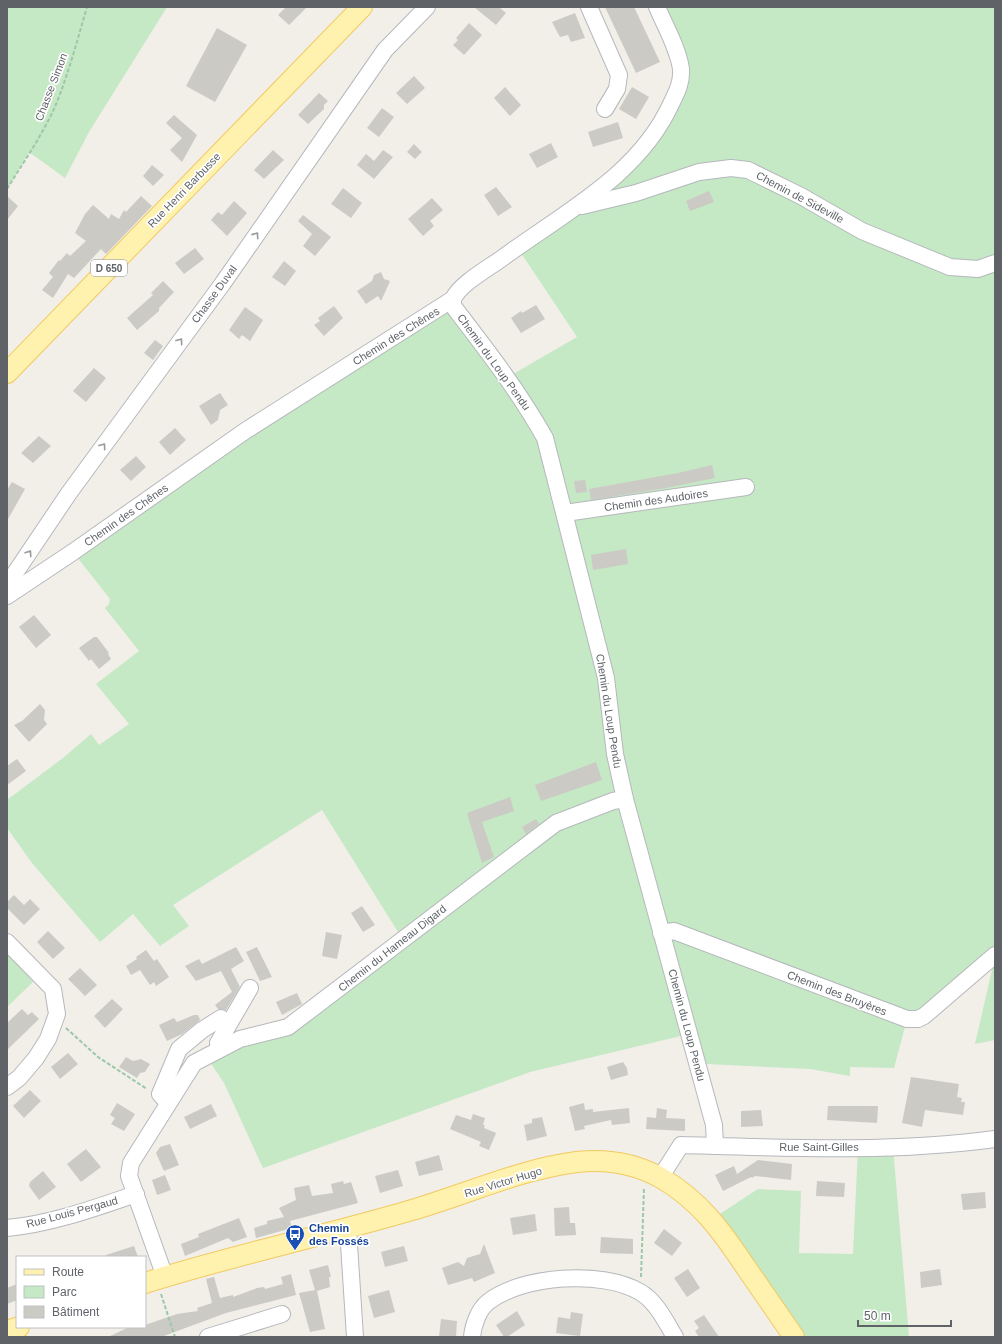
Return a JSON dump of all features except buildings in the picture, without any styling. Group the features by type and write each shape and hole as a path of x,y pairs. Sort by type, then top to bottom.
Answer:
{"main road":[{"name":"Rue Henri Barbusse","path":"7,373 362,7"},
{"name":"Rue Victor Hugo","path":"156,1280 418,1209 537,1170 578,1162 607,1162 652,1174 685,1193 712,1219 794,1337"},
{"path":"7,1332 17,1328"}],"street":[{"name":"Chasse Duval","path":"7,585 69,493 223,283 385,50 427,7"},
{"path":"589,7 619,75 617,89 605,110"},
{"name":"Chemin des Chênes","path":"7,596 73,552 245,431 453,299 460,289 517,247 576,207 628,165 655,133 668,112 680,85 681,70 676,53 657,7"},
{"name":"Chemin de Sideville","path":"576,207 636,192 699,172 736,169 748,170 802,196 862,231 950,267 978,269 995,264"},
{"name":"Chemin du Loup Pendu","path":"453,299 453,306 508,378 528,408 545,438 606,678 615,754 661,933 714,1125 715,1146"},
{"name":"Chemin des Audoires","path":"565,513 746,487"},
{"name":"Chemin du Hameau Digard","path":"156,1280 136,1194 129,1176 131,1163 194,1063 240,1039 288,1027 556,823 613,801 626,799"},
{"name":"Chemin des Bruyères","path":"661,933 674,931 907,1019 918,1019 924,1016 995,955"},
{"path":"7,942 53,989 57,1014 48,1039 36,1058 19,1078 7,1087"},
{"path":"219,1049 218,1043 250,988"},
{"path":"168,1103 160,1094 180,1049 202,1030 222,1018"},
{"name":"Rue Saint-Gilles","path":"652,1174 681,1146 858,1148 946,1144 995,1139"},
{"name":"Rue Louis Pergaud","path":"7,1228 51,1220 103,1206 136,1194"},
{"path":"348,1229 355,1337"},
{"path":"472,1337 478,1316 487,1302 504,1293 546,1279 583,1278 614,1281 641,1292 656,1307 676,1337"},
{"path":"208,1337 282,1314"}],"path":[{"name":"Chasse Simon","path":"7,189 40,136 54,109 67,74 87,7"},
{"path":"55,1018 98,1056 148,1090"},
{"path":"641,1292 652,1174"},
{"path":"156,1280 175,1337"}],"green space":[{"path":"7,7 167,7 89,132 65,178 29,152 7,189"},
{"path":"657,7 995,7 995,955 907,1019 894,1068 850,1067 850,1076 810,1069 707,1064 698,1066 689,1034 530,1072 263,1168 224,1083 206,1056 288,1027 401,941 398,932 322,810 173,905 189,926 160,946 133,914 100,942 32,863 7,828 7,800 63,758 91,734 99,745 129,724 96,684 139,651 105,608 109,604 110,599 73,552 453,299 508,377 577,337 517,247 628,165 680,85"},
{"path":"9,954 33,982 7,1007 7,957"},
{"path":"995,957 995,1040 975,1044"},
{"path":"893,1147 909,1337 794,1337 712,1219 758,1189 801,1191 799,1253 853,1254 858,1148"}],"place":[{"name":"Chemin des Fossés","path":"295,1251"}]}
